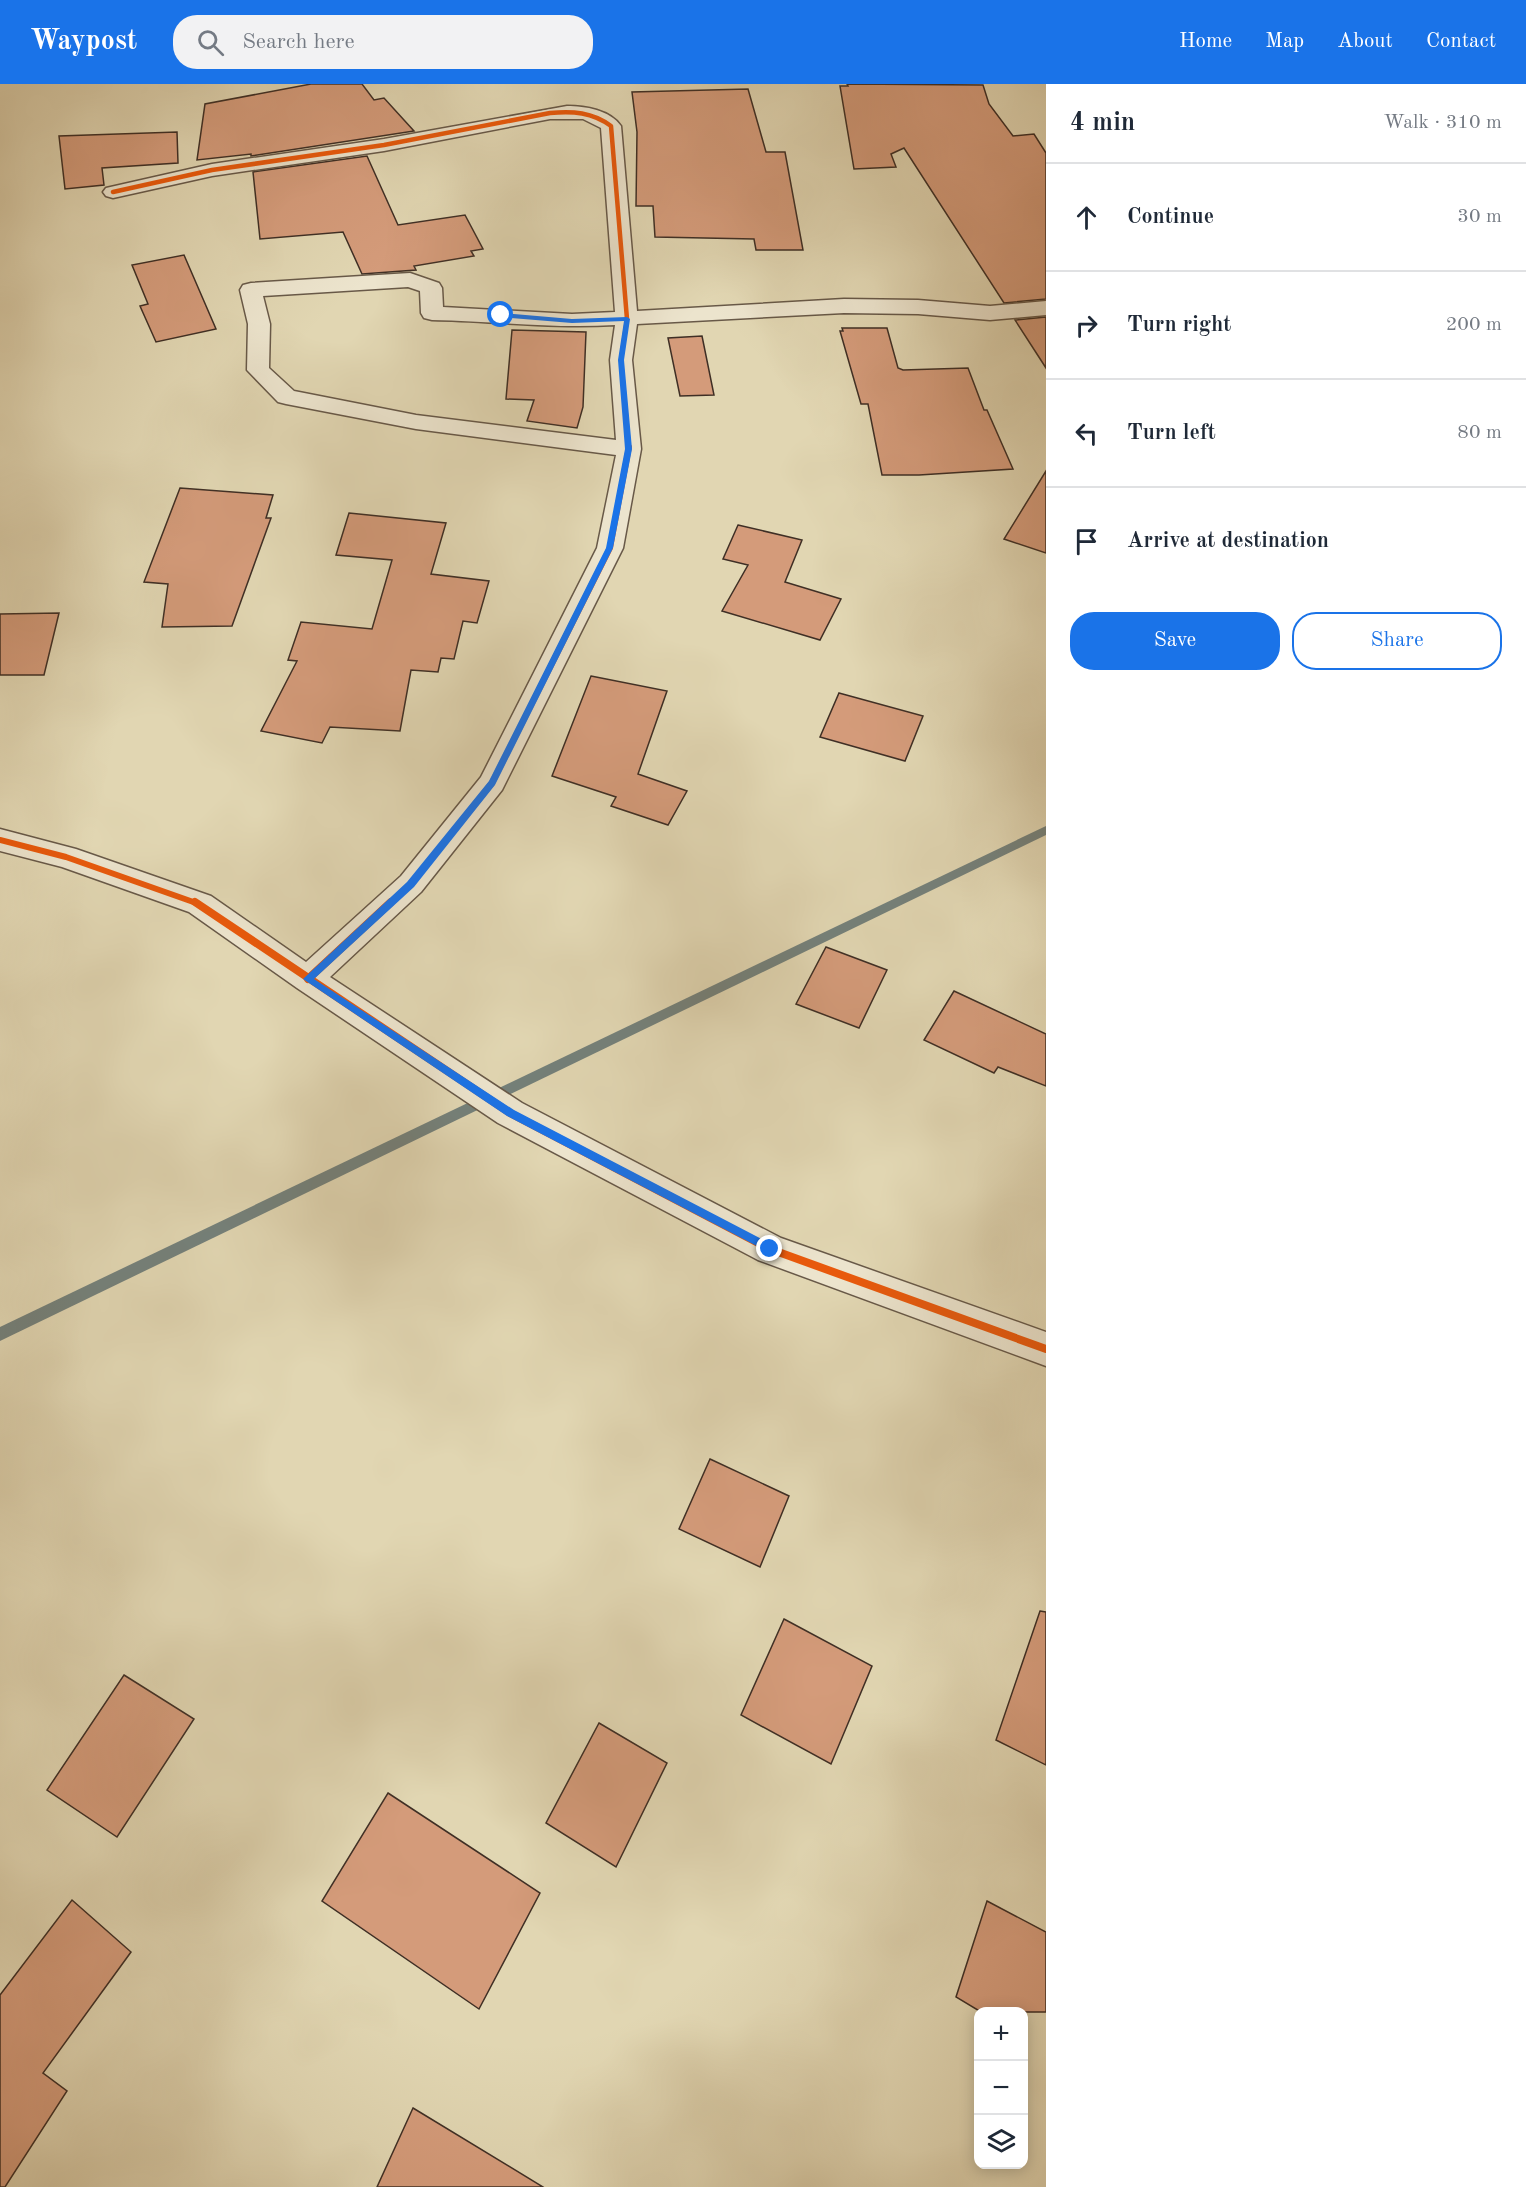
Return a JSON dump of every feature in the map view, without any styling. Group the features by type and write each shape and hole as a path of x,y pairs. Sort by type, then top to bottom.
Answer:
{"street":[{"path":"113,192 212,170 384,145 550,113 574,111 597,115 611,126 615,147 627,319 621,360 629,449 610,548 492,783 411,884 308,979"},
{"path":"629,449 416,422 286,397 258,370 259,324 250,290 410,280 431,288 432,314 501,315 572,321 844,306 918,307 990,313 1046,308"},
{"path":"0,840 66,857 200,904 308,979 510,1113 770,1249 1046,1349"}],"building":[{"path":"311,84 362,84 374,100 384,98 414,131 251,156 251,154 197,160 205,104"},
{"path":"847,84 983,85 989,104 1013,136 1034,134 1046,153 1046,299 1004,303 904,148 891,154 896,167 854,169 840,86 848,86"},
{"path":"748,89 766,152 785,152 803,250 756,250 754,239 655,237 653,206 636,206 637,132 632,92"},
{"path":"177,132 178,163 102,168 104,185 65,189 59,136"},
{"path":"367,156 398,225 465,215 483,249 471,251 474,256 414,266 416,270 362,274 343,232 260,239 253,172"},
{"path":"184,255 216,329 156,342 140,306 148,304 132,265"},
{"path":"1046,317 1046,368 1015,320"},
{"path":"842,328 887,328 898,368 903,370 968,368 984,410 987,410 1013,469 882,475 868,404 861,404 840,331 843,331"},
{"path":"512,330 586,332 583,407 577,428 527,421 534,400 506,399"},
{"path":"702,336 714,395 680,396 668,338"},
{"path":"1046,471 1046,553 1004,539"},
{"path":"180,488 273,495 266,518 271,518 232,626 162,627 168,584 144,582"},
{"path":"349,513 446,523 431,574 489,581 477,623 463,621 454,659 441,658 438,672 411,670 400,731 330,727 322,743 261,731 297,661 288,660 301,622 372,629 392,560 336,555"},
{"path":"738,525 802,540 785,582 841,599 820,640 722,611 748,565 723,559"},
{"path":"59,613 44,675 0,675 0,614"},
{"path":"591,676 667,691 638,774 687,791 668,825 611,806 616,797 552,776"},
{"path":"839,693 923,716 905,761 820,737"},
{"path":"826,947 887,970 859,1028 796,1004"},
{"path":"954,991 1046,1034 1046,1086 998,1067 994,1073 924,1040"},
{"path":"710,1459 789,1496 760,1567 679,1529"},
{"path":"1040,1611 1046,1612 1046,1765 996,1740"},
{"path":"784,1619 872,1666 831,1764 741,1715"},
{"path":"124,1675 194,1719 117,1837 47,1790"},
{"path":"599,1723 667,1763 616,1867 546,1823"},
{"path":"388,1793 540,1893 479,2009 322,1901"},
{"path":"72,1900 131,1952 43,2073 67,2091 5,2187 0,2187 0,1995"},
{"path":"987,1901 1046,1932 1046,2012 1028,2012 1028,2007 974,2008 956,1997"},
{"path":"413,2108 543,2187 377,2187"}],"waterway":[{"path":"0,1334 1046,830"}],"cycle path":[{"path":"113,192 212,170 384,145 550,113 583,113 597,117 611,126 627,319 621,360 629,449 610,548 492,783 411,884 308,979"},
{"path":"0,840 66,857 200,904 308,979 510,1113 770,1249 1046,1349"}],"route":[{"path":"501,315 572,321 627,319 621,360 629,449 610,548 492,783 411,884 308,979 510,1113 770,1249"}]}
